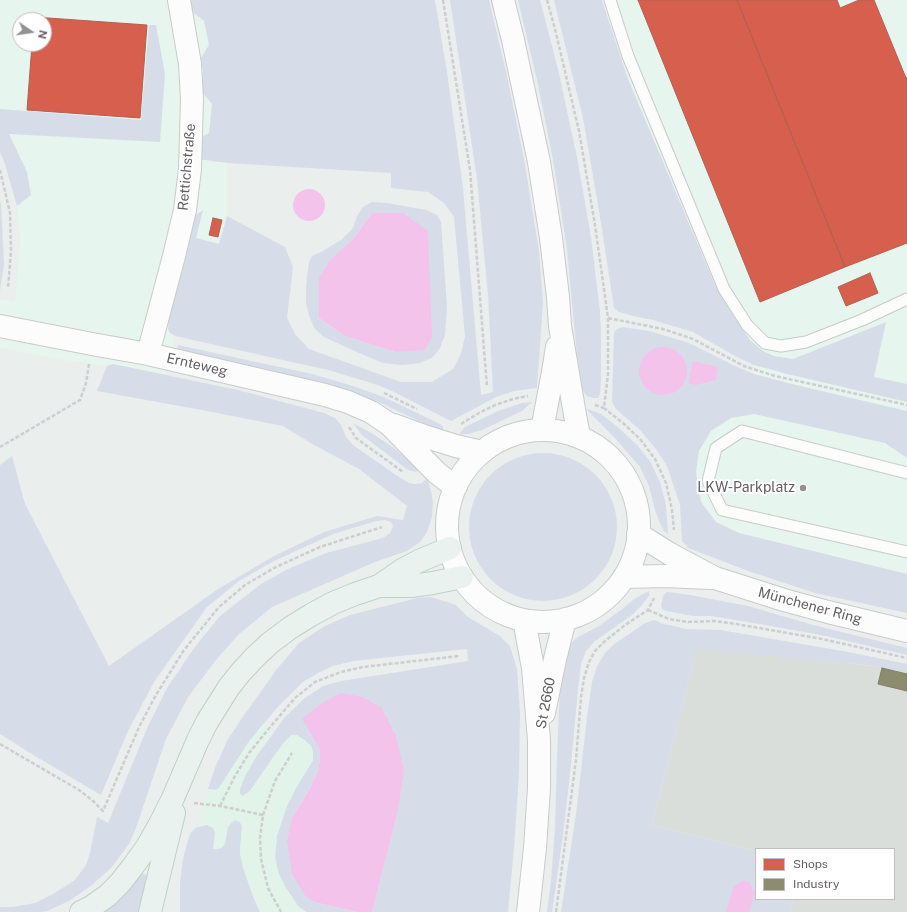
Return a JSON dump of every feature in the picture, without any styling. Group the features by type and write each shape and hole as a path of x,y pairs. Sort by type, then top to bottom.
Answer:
{"main road":[{"name":"Rettichstraße","path":"148,354 185,210 190,169 192,99 190,64 179,0"},
{"path":"504,0 514,40 539,162 552,245 560,326 579,436"},
{"name":"Ernteweg","path":"0,326 148,354 348,402 371,412 389,424 437,473 456,486"},
{"path":"542,430 560,326"},
{"name":"Ernteweg","path":"389,424 443,443 482,452"},
{"path":"542,430 579,436 602,450 624,474 630,487 636,504 638,519 638,534 632,560 624,578 618,585 600,603 583,613 554,621 535,621 524,620 504,613 486,603 477,595 462,577 455,564 450,548 448,518 449,506 456,486 468,466 482,452 494,444 515,434 526,431 542,430"},
{"name":"Münchener Ring","path":"638,534 670,554 715,578 828,612 907,631"},
{"path":"81,912 107,896 132,869 147,847 167,811 198,740 217,704 241,672 260,652 290,628 311,615 333,603 379,586 402,570 450,548"},
{"name":"Münchener Ring","path":"624,578 664,576 715,578"},
{"path":"379,586 411,586 462,577"},
{"name":"St 2660","path":"539,740 565,619"},
{"name":"St 2660","path":"524,620 533,668 539,740 539,788 536,841 528,912"},
{"path":"150,912 177,801 190,758"},
{"path":"165,912 167,844"}],"lane":[{"path":"610,0 628,56 724,289 747,326 765,343 782,346 806,342 862,320 907,299"},
{"path":"907,473 742,431 716,448 708,481 722,510 907,552"}],"path":[{"path":"443,0 470,170 487,387"},
{"path":"547,0 579,131 595,225 608,318 608,374 604,408 640,439 655,459 666,483 672,510 674,534 670,554"},
{"path":"0,170 10,213 11,250 8,288"},
{"path":"608,318 663,329 693,339 744,366 775,376 907,406"},
{"path":"0,447 80,400 86,383 92,344"},
{"path":"0,744 79,790 103,811 139,727 156,695 184,650 218,607 246,585 276,566 320,547 382,527"},
{"path":"556,912 576,760 581,697 584,678 589,662 595,651 604,642 625,625 648,610 659,591 664,576"},
{"path":"648,610 668,619 688,622 716,621 736,624 907,658"},
{"path":"220,806 235,776 253,748 295,698 315,682 341,672 363,667 459,656"},
{"path":"281,912 268,888 262,859 260,838 262,815 276,781 292,753"},
{"path":"177,801 220,806 262,815"}],"shaded area":[{"path":"0,0 189,0 191,11 204,21 209,45 201,58 203,70 202,92 212,104 209,133 198,159 228,163 227,216 219,244 196,238 193,217 169,319 168,329 170,333 175,336 166,374 113,364 107,366 69,361 0,348 0,299 15,302 20,242 17,206 31,195 0,112"},
{"path":"189,0 435,0 447,72 463,188 481,395 493,392 488,295 477,179 450,0 489,0 507,76 524,159 539,251 543,302 537,388 514,391 496,397 451,421 375,384 328,370 175,336 170,333 168,329 169,319 193,217 203,210 196,238 219,244 227,216 285,247 293,267 287,318 295,334 309,349 401,382 432,382 453,369 461,354 465,336 454,217 444,203 428,192 391,188 391,173 228,163 197,159 199,138 209,133 212,104 202,92 203,70 201,58 209,45 204,21 191,11"},
{"path":"518,0 540,0 558,69 578,162 591,237 600,311 601,379 598,398 587,396 581,386 567,249 553,160 537,80"},
{"path":"554,0 602,0 628,79 715,285 750,340 763,351 774,356 793,359 886,322 874,377 907,384 907,402 754,365 693,332 619,312 614,308 583,118"},
{"path":"588,0 907,0 907,574 739,533 716,522 701,502 696,473 699,451 711,431 731,418 754,414 754,358 735,331"},
{"path":"149,25 156,25 165,74 160,142 9,134 27,172 31,195 17,206 0,152 0,109 141,120"},
{"path":"306,189 312,189 322,196 325,205 324,211 318,218 312,221 306,221 296,214 293,208 293,202 300,192"},
{"path":"0,201 4,264 0,291"},
{"path":"372,202 387,203 426,210 437,215 441,222 447,308 445,335 440,348 433,357 420,363 402,365 383,363 359,353 324,337 315,329 309,316 306,302 306,286 309,262 312,256 341,240 353,228 357,216 363,207","holes":["372,213 403,213 395,352 345,336 319,318 331,259 353,239"]},
{"path":"372,213 403,213 428,231 432,338 424,350 395,352 345,336 319,318 319,278 331,259 353,239"},
{"path":"622,327 649,331 689,343 754,374 907,411 907,458 885,443 754,414 731,418 711,431 699,451 696,473 701,502 716,522 739,533 907,574 907,613 815,593 751,572 688,548 682,541 680,505 667,466 656,449 640,430 616,409 612,402 614,332"},
{"path":"178,345 312,374 353,386 386,398 442,425 444,433 379,402 353,392 178,350"},
{"path":"663,347 672,349 680,354 685,362 687,371 685,380 680,388 672,393 663,395 654,393 646,388 641,380 639,371 641,362 646,354 654,349"},
{"path":"693,361 718,367 716,380 696,385 688,383"},
{"path":"113,364 238,390 324,413 335,418 341,425 346,437 353,445 396,475 409,483 415,484 422,483 427,478 433,502 432,517 427,532 420,542 407,551 375,562 272,607 238,635 216,660 188,697 166,739 136,828 129,844 112,867 92,885 69,901 47,911 0,912 0,907 13,907 35,903 75,880 86,865 90,853 97,817 108,823 148,726 167,688 194,648 220,616 261,584 288,569 326,553 383,538 390,533 393,526 391,522 385,520 376,521 333,534 274,561 239,581 207,607 154,682 128,731 101,795 0,734 0,465 12,456 25,504 109,666 218,589 274,556 324,532 377,516 403,520 407,506 359,469 314,445 283,426 97,391 107,366"},
{"path":"532,402 522,411 482,430 468,434 459,434 465,427 498,411 522,403"},
{"path":"586,409 601,414 619,428 637,445 650,461 660,482 666,505 668,534 664,531 659,521 649,486 640,467 615,438"},
{"path":"353,423 391,446 420,468 418,471 408,470 362,435"},
{"path":"550,453 564,456 584,465 600,480 605,486 614,506 617,527 616,541 608,562 605,568 590,584 584,589 564,598 550,601 536,601 522,598 502,589 481,568 470,541 469,520 472,506 481,486 502,465 529,454"},
{"path":"649,591 649,596 632,615 594,642 586,651 581,664 563,835 552,912 547,912 555,828 560,686 569,645 578,637 599,626 633,600"},
{"path":"666,592 748,606 813,625 907,648 907,655 826,636 718,617 693,616 666,611 662,609 661,605 663,596"},
{"path":"431,597 456,605 468,617 500,636 510,646 517,669 520,712 519,773 508,912 372,912 397,815 319,747 320,758 318,771 309,790 292,818 318,903 357,912 306,912 298,906 285,887 278,872 275,857 277,835 287,806 313,760 313,752 311,746 303,739 286,740 250,791 242,796 240,794 240,789 245,776 257,755 285,717 305,698 323,686 341,681 468,661 467,649 353,661 333,666 318,673 303,682 276,709 248,743 219,788 216,790 208,789 215,768 227,741 240,721 276,670 299,643 325,626 350,615 417,598"},
{"path":"654,620 686,629 721,630 907,664 907,673 875,666 697,649 652,825 755,851 755,900 793,900 790,912 561,912 576,814 592,682 597,666 605,653 613,645 645,623"},
{"path":"697,648 875,666 907,673 907,912 790,912 793,900 895,900 895,848 755,848 755,851 652,825"},
{"path":"341,693 363,697 382,708 396,736 404,771 397,815 372,912 357,912 318,903 306,897 292,874 287,841 292,818 309,790 318,771 320,758 319,747 302,719 322,703"},
{"path":"235,820 240,822 242,826 240,853 243,867 260,912 180,912 180,883 183,859 191,832 197,827 207,825 212,827 228,826"},
{"path":"142,873 146,875 147,879 139,912 103,912 139,875"},
{"path":"742,881 749,882 755,892 749,912 726,912 734,886"}],"sand":[{"path":"264,723 274,732 257,755 245,776 240,789 240,794 242,796 250,791 274,756 291,735 297,735 303,739 311,746 313,752 313,760 287,806 277,835 275,857 278,872 285,886 298,906 306,912 260,912 243,867 240,853 242,826 240,822 235,820 232,821 228,827 225,844 221,848 217,849 213,849 215,832 212,827 207,825 197,827 208,789 216,790 219,788 248,743"}],"building: Shops":[{"path":"638,0 737,0 845,267 760,302"},
{"path":"737,0 837,0 840,8 859,0 874,0 906,78 907,77 907,243 845,267"},
{"path":"52,18 147,25 140,118 27,110 31,52 52,52"},
{"path":"213,218 222,220 218,237 209,235"},
{"path":"870,273 878,293 846,306 838,287"}],"building: Industry":[{"path":"882,668 907,674 907,691 878,684"}],"place":[{"name":"LKW-Parkplatz","path":"803,488"}]}
